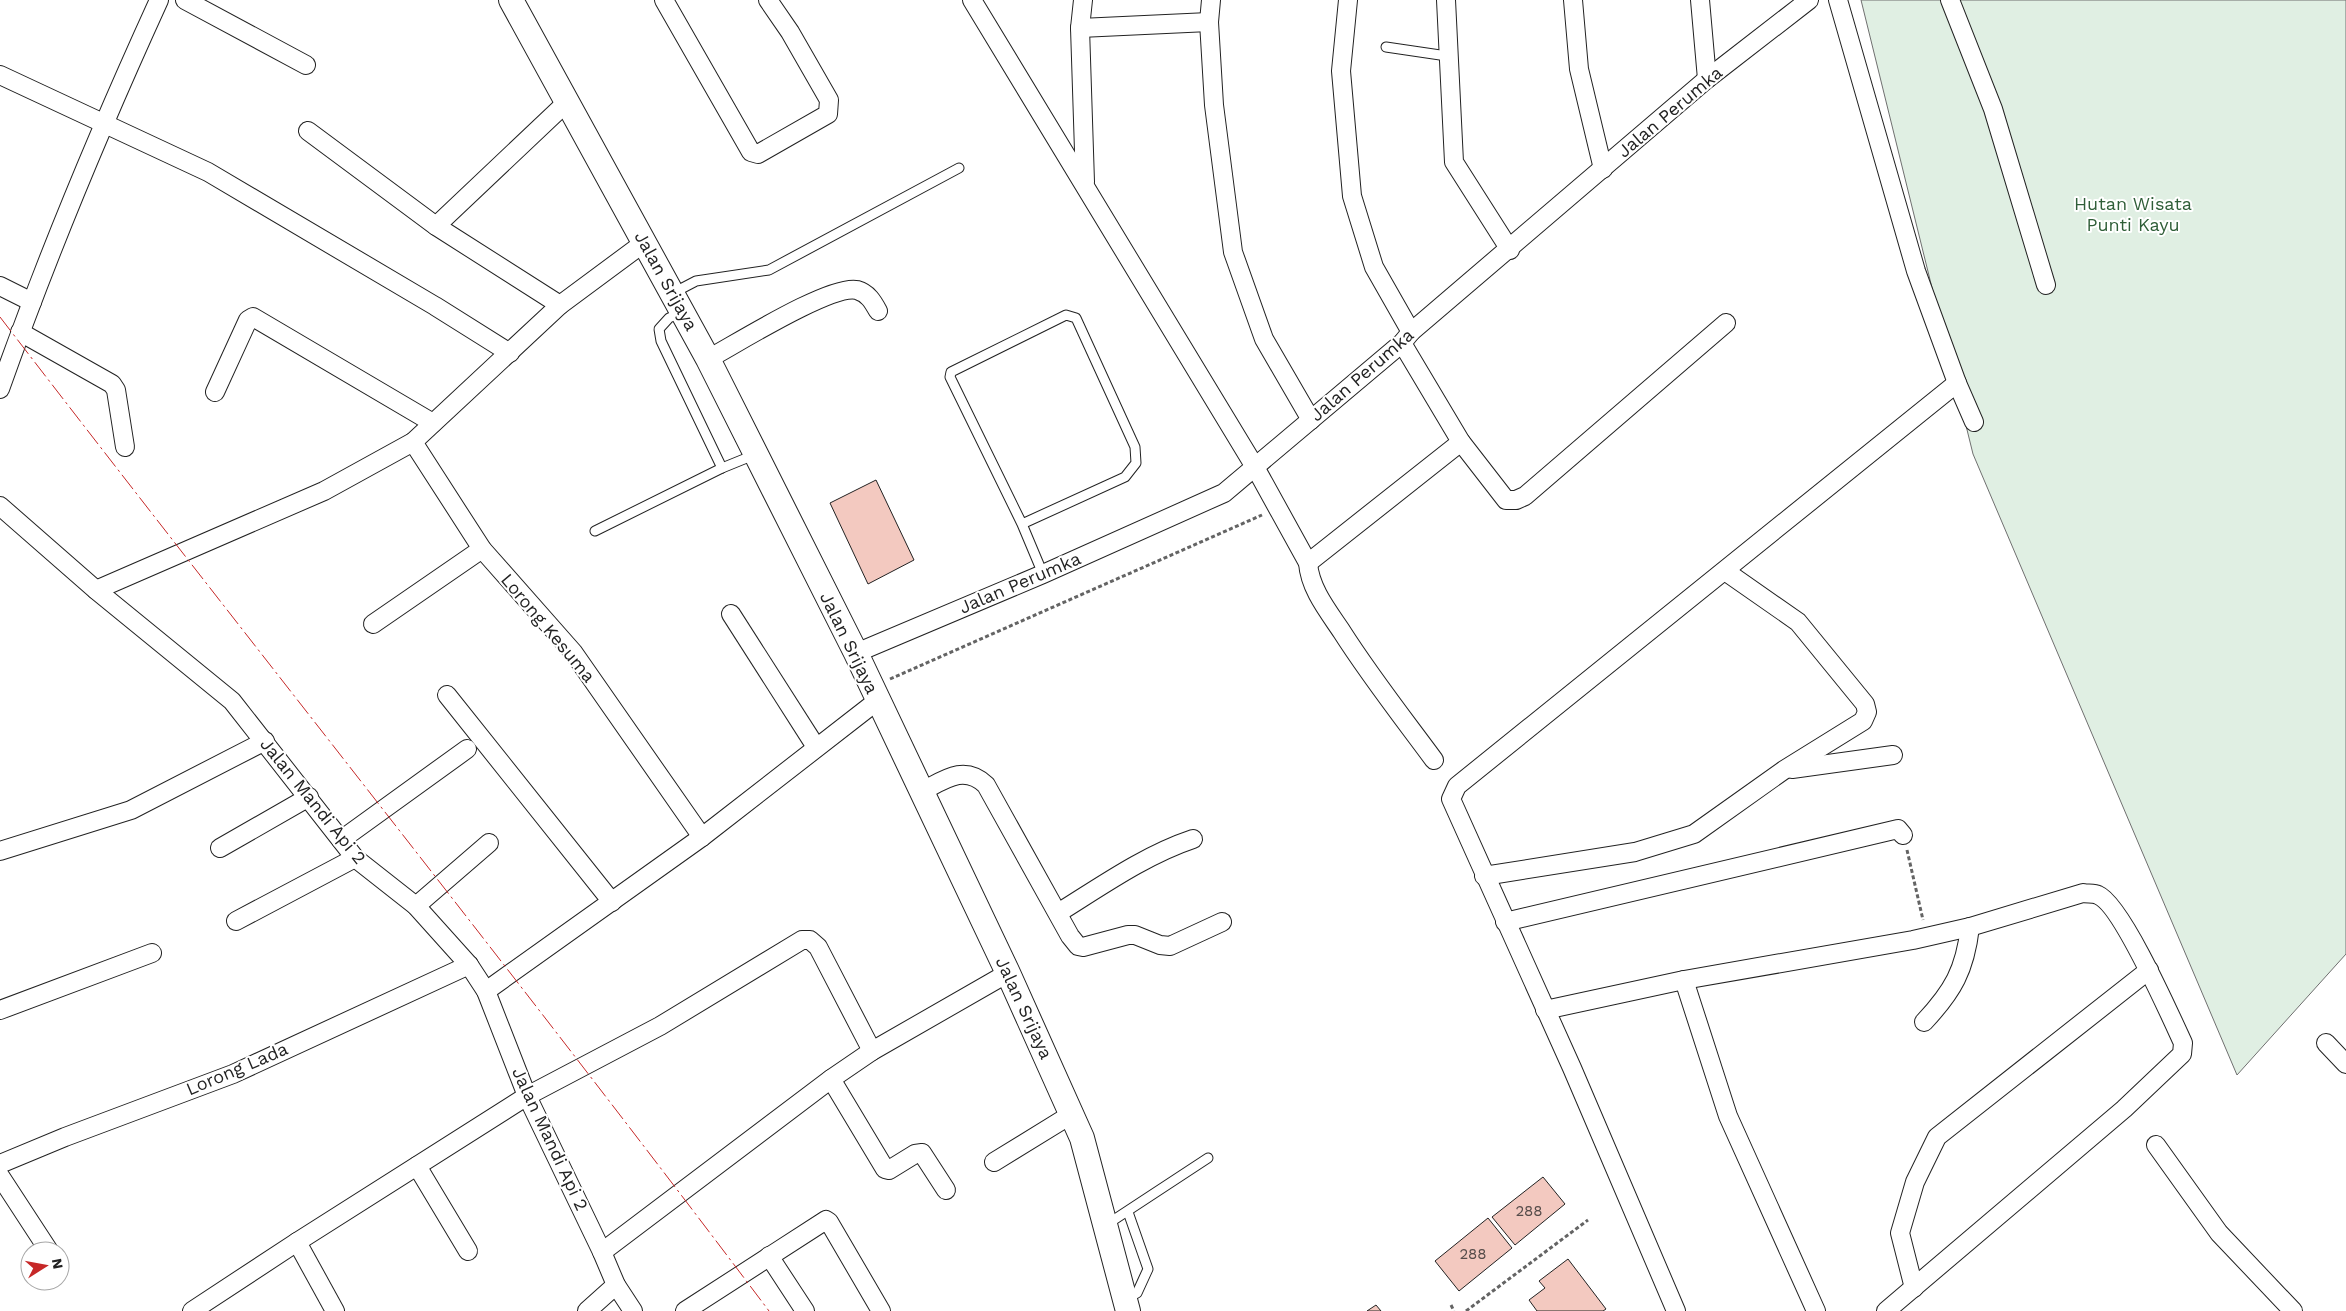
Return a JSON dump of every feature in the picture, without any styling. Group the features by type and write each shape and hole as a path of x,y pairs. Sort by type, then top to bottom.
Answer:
{"street":[{"path":"0,389 20,332 102,123 159,0"},
{"path":"185,0 306,65"},
{"name":"Jalan Srijaya","path":"511,0 708,359 856,654 1008,973 1082,1138 1126,1305"},
{"path":"664,0 751,152 758,154 828,114 830,107 829,100 790,32 768,0"},
{"path":"972,0 1085,183 1255,467 1308,563 1309,573 1318,595 1355,653 1434,760"},
{"path":"1083,0 1080,28 1085,183"},
{"path":"1211,0 1209,22 1214,105 1233,252 1264,339 1311,420"},
{"path":"1348,0 1341,71 1352,196 1374,267 1407,338 1461,442 1506,500 1516,500 1525,496 1726,323"},
{"path":"1446,0 1447,56 1454,162 1510,250"},
{"path":"1573,0 1579,69 1603,169"},
{"path":"1700,0 1707,79"},
{"name":"Jalan Perumka","path":"856,654 1043,574 1224,493 1510,250 1707,79 1809,0"},
{"path":"1838,0 1916,271 1957,384 1974,422"},
{"path":"1950,0 1993,109 2046,285"},
{"path":"1080,28 1209,22"},
{"path":"0,75 208,172 435,306 510,353"},
{"path":"436,226 567,102"},
{"path":"308,131 436,226 560,305"},
{"path":"96,590 324,491 413,442 560,305 644,242"},
{"path":"0,286 32,302"},
{"path":"708,359 813,301 833,293 858,290 869,296 878,311"},
{"path":"214,392 248,320 253,317 433,424"},
{"path":"20,332 112,384 116,390 125,447"},
{"path":"1676,1311 1451,799 1458,786 1957,384"},
{"name":"Lorong Kesuma","path":"413,442 482,549 573,652 702,838"},
{"path":"1308,563 1461,442"},
{"name":"Jalan Mandi Api 2","path":"0,506 96,590 232,701 355,858 416,906 469,965 486,991 527,1096 616,1285 634,1311"},
{"path":"373,624 482,549"},
{"path":"1484,876 1635,852 1694,834 1784,770 1863,721 1867,712 1865,704 1798,622 1725,571"},
{"path":"731,614 816,747"},
{"path":"486,991 702,838 816,747 874,694"},
{"path":"447,695 612,902"},
{"path":"0,851 131,810 265,741"},
{"path":"341,840 467,749"},
{"path":"1784,770 1893,755"},
{"path":"921,792 955,776 966,773 977,777 986,785 1070,936 1080,947 1128,935 1135,935 1160,945 1170,946 1222,922"},
{"path":"220,848 309,797"},
{"path":"1505,922 1898,830 1903,835"},
{"path":"1058,913 1169,848 1193,839"},
{"path":"416,906 489,843"},
{"path":"236,921 355,858"},
{"path":"1545,1010 1684,980 1913,940 1970,927 2083,893 2098,895 2111,906 2149,970 2183,1043 2182,1054 2124,1109 1886,1311"},
{"path":"1924,1022 1947,997 1958,975 1967,949 1970,927"},
{"path":"192,1311 527,1096 660,1026 802,940 810,940 818,947 872,1051"},
{"path":"0,1010 152,953"},
{"name":"Lorong Lada","path":"0,1164 233,1074 469,965"},
{"path":"1914,1288 1900,1233 1915,1182 1938,1137 2149,970"},
{"path":"602,1252 831,1079 872,1051 1008,973"},
{"path":"1684,980 1728,1116 1816,1311"},
{"path":"2326,1043 2346,1064"},
{"path":"831,1079 886,1169 889,1170 915,1154 922,1153 946,1190"},
{"path":"994,1162 1072,1114"},
{"path":"2156,1145 2219,1232 2293,1311"},
{"path":"417,1166 468,1251"},
{"path":"0,1176 42,1241"},
{"path":"685,1311 826,1220 829,1222 881,1311"},
{"path":"297,1242 335,1311"},
{"path":"769,1256 805,1311"},
{"path":"587,1311 616,1285"}],"lane":[{"path":"1386,47 1447,56"},
{"path":"722,468 660,340 659,329 669,318 678,303 696,281 770,270 959,168"},
{"path":"1022,524 1125,477 1136,463 1135,447 1076,318 1071,315 951,372 951,383 1022,524 1043,574"},
{"path":"595,531 722,468 756,454"},
{"path":"1105,1225 1128,1212 1208,1158"},
{"path":"1126,1305 1137,1293 1148,1269 1128,1212"}],"path":[{"path":"874,694 1278,508"},
{"path":"1903,835 1927,936"},
{"path":"1466,1311 1588,1220"},
{"path":"1451,1305 1454,1311"}],"green space":[{"name":"Hutan Wisata Punti Kayu","path":"1861,0 2346,0 2346,954 2237,1075 1973,454"}],"building":[{"path":"876,480 914,560 868,584 830,503"},
{"path":"1543,1177 1565,1204 1515,1245 1492,1217"},
{"path":"1488,1218 1512,1248 1459,1291 1435,1261"},
{"path":"1568,1259 1606,1309 1603,1311 1537,1311 1529,1300 1545,1288 1539,1281"},
{"path":"1376,1305 1381,1311 1367,1311"}],"power":[{"path":"0,317 578,1061 769,1311"}]}
